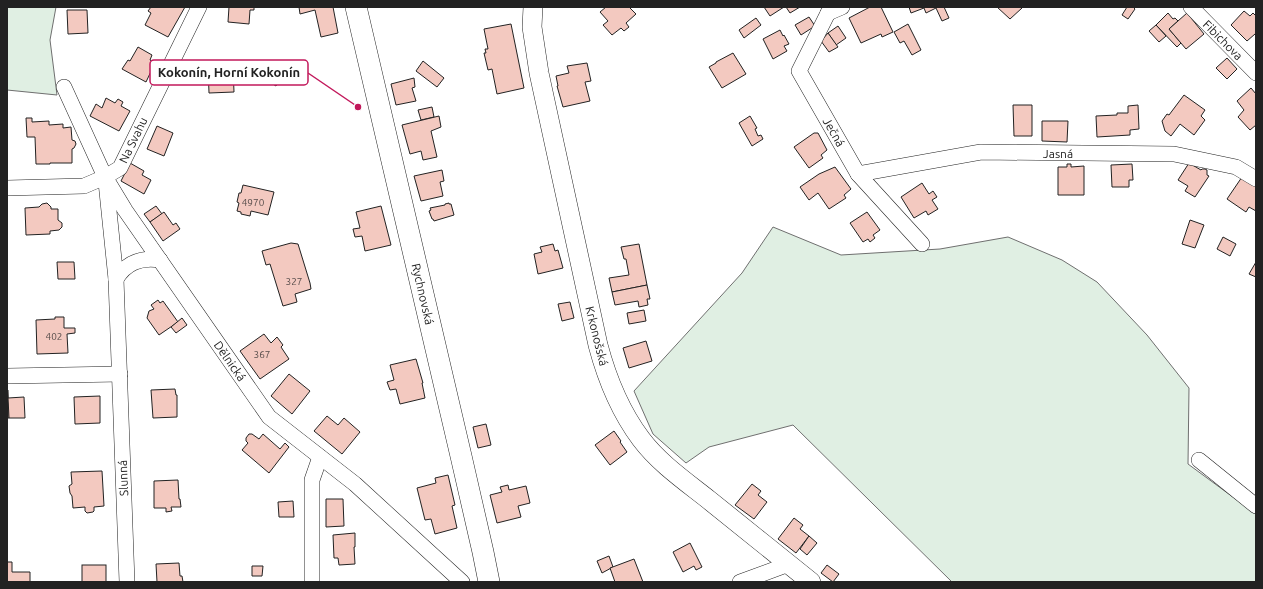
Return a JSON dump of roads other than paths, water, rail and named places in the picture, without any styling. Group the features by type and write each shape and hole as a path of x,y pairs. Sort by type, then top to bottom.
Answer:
{"main road":[{"name":"Rychnovská","path":"356,7 461,456 483,552 488,582"}],"street":[{"name":"Na Svahu","path":"7,188 84,186 106,177 120,168 199,7"},
{"name":"Krkonošská","path":"533,7 532,27 538,73 598,345 612,387 630,423 642,440 666,466 811,582"},
{"name":"Fibichova","path":"1191,7 1256,73"},
{"name":"Ječná","path":"831,9 799,71 858,174 922,244"},
{"name":"Dělnická","path":"64,87 106,177 125,210 270,417 355,484 462,582"},
{"name":"Jasná","path":"858,174 981,152 1174,154 1236,167 1256,179"},
{"name":"Slunná","path":"106,177 116,280 127,582"},
{"path":"116,280 121,271 138,260 148,258 160,260"},
{"path":"7,376 120,374"},
{"path":"312,582 312,480 320,457"},
{"path":"1199,460 1256,506"},
{"path":"740,582 789,564"}],"place":[{"name":"Kokonín, Horní Kokonín","path":"358,107"}]}
